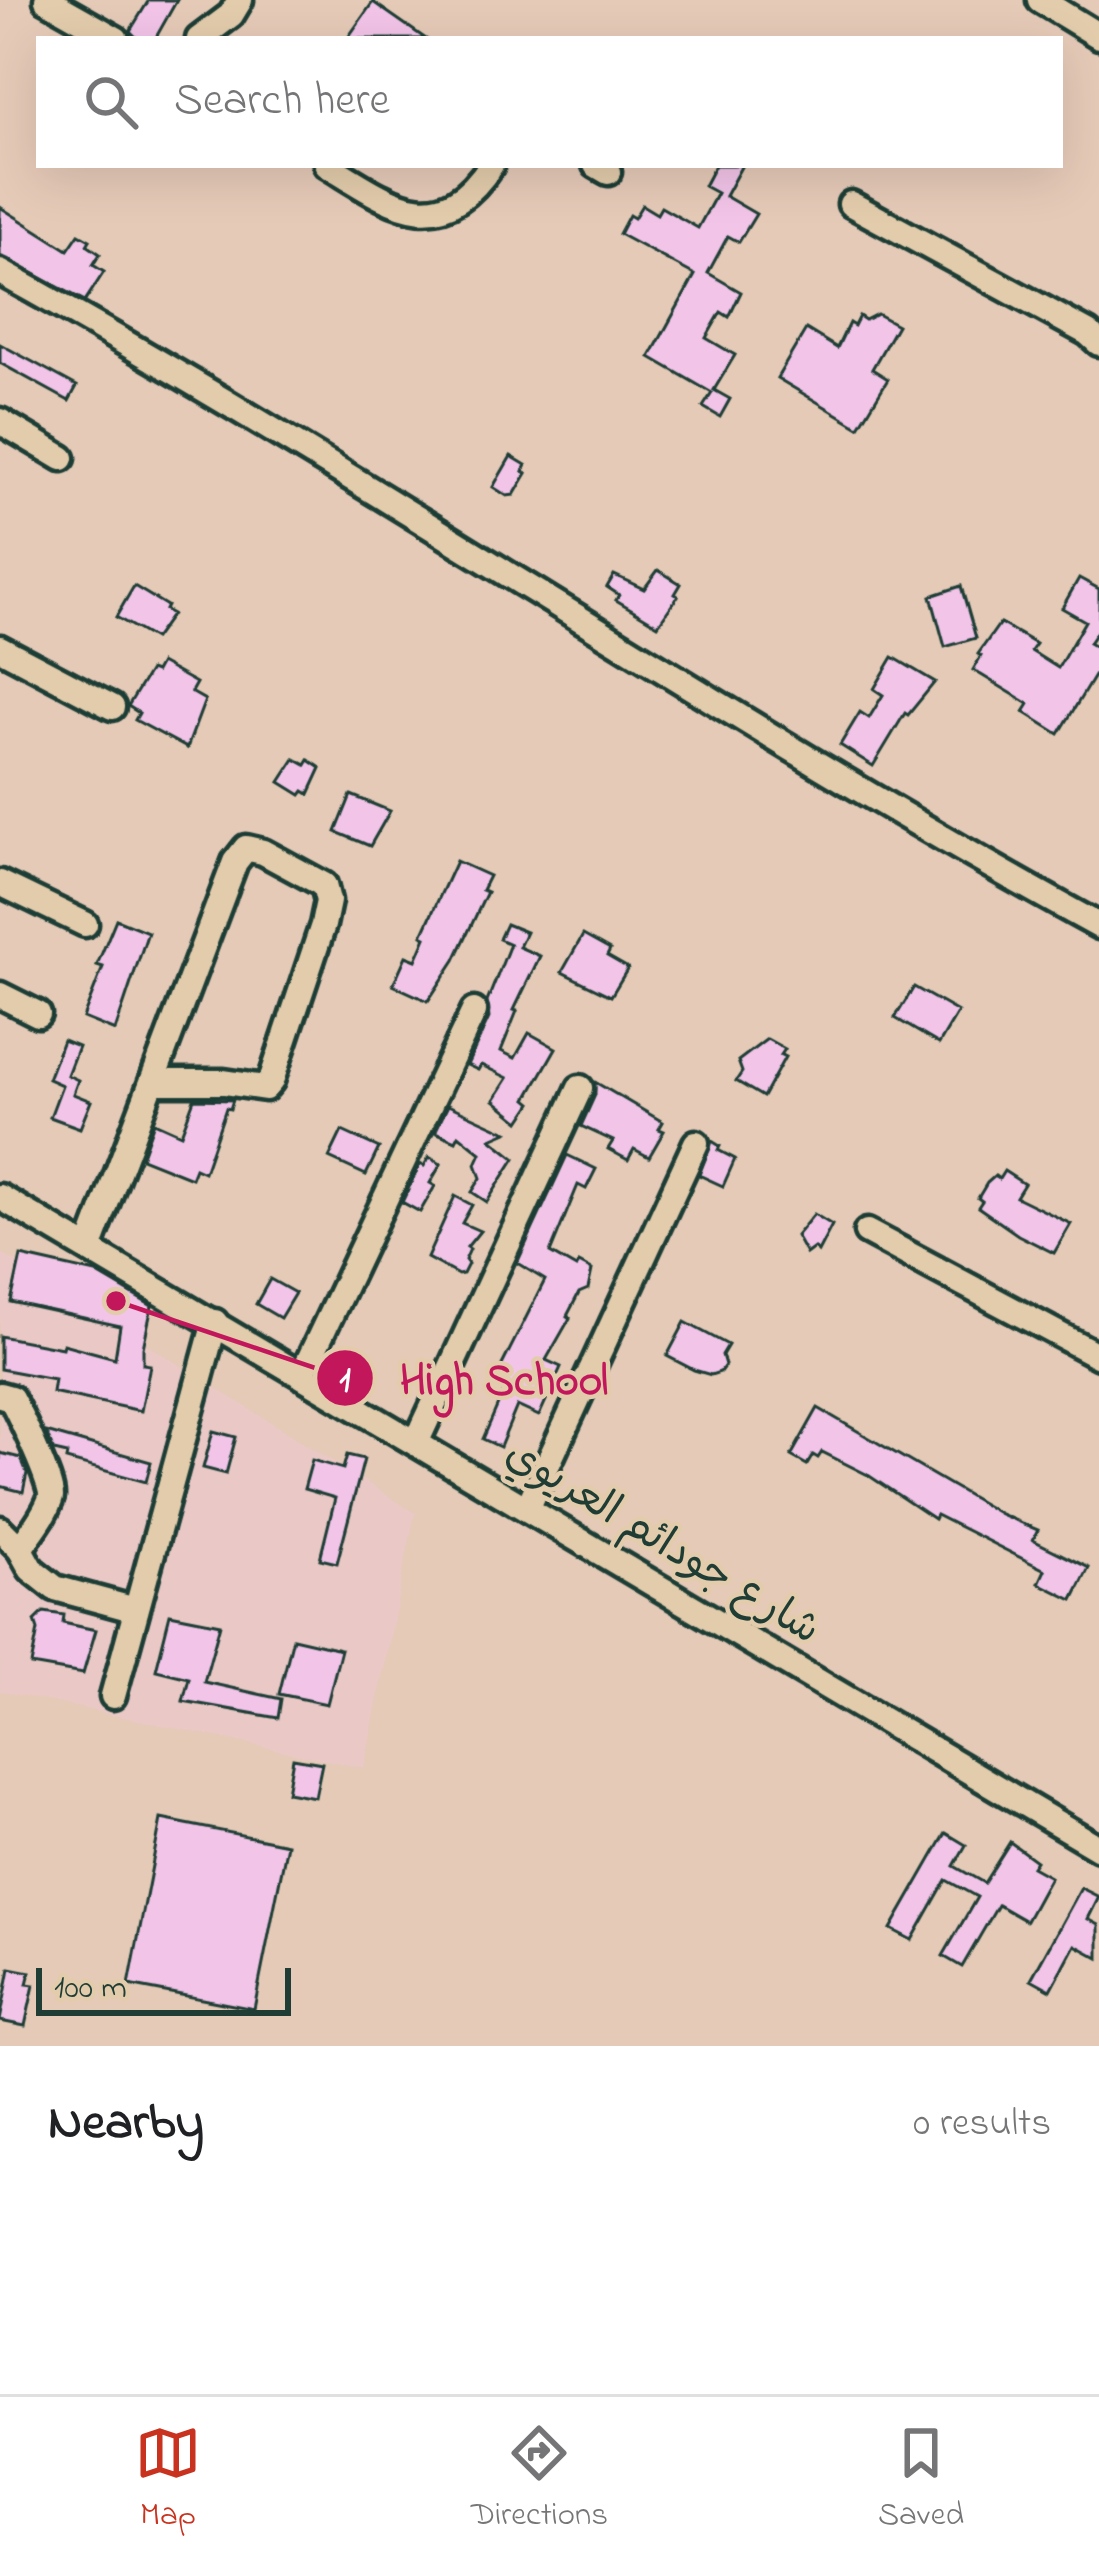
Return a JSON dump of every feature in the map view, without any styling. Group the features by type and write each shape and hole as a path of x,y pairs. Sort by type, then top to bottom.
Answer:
{"street":[{"path":"47,0 111,36"},
{"path":"204,36 231,15 240,0"},
{"path":"1040,0 1099,36"},
{"path":"332,168 414,212 454,204 478,185 489,168"},
{"path":"851,204 1099,343"},
{"path":"0,272 446,534 996,870 1099,926"},
{"path":"0,422 62,458"},
{"path":"0,649 112,707"},
{"path":"89,1249 152,1082 235,862 246,848 263,852 323,885 328,901 323,926 265,1088 224,1082 152,1082"},
{"path":"0,884 85,924"},
{"path":"0,994 38,1014"},
{"path":"302,1375 474,1011"},
{"path":"416,1443 580,1088"},
{"path":"527,1509 696,1143"},
{"name":"شارع جودائم العريوي","path":"0,1196 1099,1848"},
{"path":"867,1232 1099,1356"},
{"path":"112,1696 215,1322"},
{"path":"0,1395 11,1398 37,1461 52,1481 51,1498 20,1549"},
{"path":"0,1529 31,1569 55,1588 136,1610"}],"shaded area":[{"path":"0,1252 415,1513 364,1768 0,1691"}],"building":[{"path":"149,0 177,0 157,36 135,36 130,31"},
{"path":"373,2 422,36 349,36"},
{"path":"713,168 740,168 725,196 756,214 739,242 728,236 708,273 741,292 729,317 721,312 706,338 735,355 714,390 730,399 720,417 703,407 712,393 650,357 695,275 619,234 629,215 634,218 642,205 657,214 661,207 698,228 717,193 704,186"},
{"path":"0,207 68,250 79,234 90,240 87,245 100,254 93,265 104,272 85,301 0,256"},
{"path":"877,314 897,325 872,369 888,379 859,427 777,378 806,329 837,348 849,323 854,326 859,316 865,320"},
{"path":"0,344 77,386 69,401 0,363"},
{"path":"511,456 526,465 523,471 527,473 514,495 507,496 493,487"},
{"path":"658,570 681,584 658,625 616,600 619,595 607,587 614,575 644,589"},
{"path":"1079,578 1099,589 1099,628 1089,643 1099,649 1099,679 1094,676 1059,734 1024,712 1029,704 973,670 978,654 1000,623 1036,644 1031,651 1058,668 1085,621 1062,608"},
{"path":"134,586 172,614 154,639 116,617"},
{"path":"961,586 976,638 945,647 931,596"},
{"path":"893,657 935,682 905,713 873,766 840,745 860,712 869,718 883,695 874,689"},
{"path":"160,663 196,683 191,692 205,700 187,748 135,720 139,713 128,706 150,670 155,672"},
{"path":"295,759 306,765 309,760 321,768 309,794 301,795 280,782"},
{"path":"351,795 390,811 370,846 336,832"},
{"path":"456,861 489,876 482,890 487,892 455,960 428,1001 393,985 406,956 416,960 426,937 422,935"},
{"path":"116,919 148,932 115,1031 83,1018"},
{"path":"506,924 526,932 519,947 540,956 501,1051 515,1058 529,1033 556,1048 520,1121 494,1100 508,1078 481,1065 478,1070 467,1065 489,1018 487,1002 510,944 499,939"},
{"path":"583,935 610,950 607,956 628,968 611,996 562,972"},
{"path":"914,987 958,1012 939,1044 895,1018"},
{"path":"767,1039 785,1049 781,1055 785,1057 763,1097 736,1081 742,1072 738,1061"},
{"path":"63,1040 78,1046 67,1075 78,1080 73,1094 91,1101 80,1128 50,1117 62,1085 48,1079"},
{"path":"595,1082 663,1122 659,1129 664,1131 649,1157 634,1149 628,1160 608,1149 613,1141 581,1126 595,1095"},
{"path":"194,1099 233,1100 204,1172 195,1168 191,1178 141,1158 154,1122 181,1134"},
{"path":"448,1105 507,1132 491,1139 515,1158 487,1202 472,1192 481,1178 476,1164 481,1153 459,1135 456,1141 435,1132"},
{"path":"342,1131 379,1148 366,1175 329,1158"},
{"path":"712,1141 735,1159 723,1186 699,1175"},
{"path":"567,1155 596,1169 586,1189 578,1185 550,1253 576,1268 579,1263 592,1270 588,1289 579,1293 546,1360 561,1367 539,1416 517,1406 500,1447 483,1439 505,1388 493,1383 545,1280 517,1263"},
{"path":"429,1157 441,1164 420,1212 402,1202 420,1164 424,1166"},
{"path":"1004,1171 1024,1184 1016,1197 1071,1224 1054,1253 978,1207 987,1183 995,1176 999,1179"},
{"path":"455,1196 472,1205 462,1223 480,1231 467,1247 468,1264 458,1275 427,1258"},
{"path":"814,1214 832,1225 818,1252 814,1248 806,1254 796,1236"},
{"path":"21,1256 96,1273 152,1306 143,1348 143,1364 150,1365 141,1411 52,1392 54,1379 0,1369 0,1336 62,1348 63,1344 115,1358 120,1326 11,1302"},
{"path":"270,1279 295,1293 280,1318 256,1304"},
{"path":"685,1322 728,1345 720,1372 711,1375 694,1370 667,1356"},
{"path":"818,1408 1000,1514 1038,1530 1033,1540 1089,1568 1073,1600 1039,1583 1045,1570 936,1515 934,1519 868,1475 822,1452 818,1458 813,1455 807,1465 791,1456"},
{"path":"213,1431 236,1437 226,1474 203,1468"},
{"path":"46,1432 151,1462 146,1482 66,1460 67,1454 54,1451"},
{"path":"0,1453 21,1458 27,1473 23,1492 0,1486"},
{"path":"347,1455 364,1459 337,1563 320,1559 335,1498 304,1489 312,1460 343,1469"},
{"path":"44,1612 64,1615 63,1623 96,1630 83,1674 31,1665 38,1630 35,1621"},
{"path":"170,1614 220,1624 204,1682 281,1699 278,1718 183,1701 189,1678 156,1670"},
{"path":"293,1638 341,1649 327,1704 279,1694"},
{"path":"293,1758 322,1763 315,1797 287,1792"},
{"path":"161,1819 287,1844 254,2009 129,1985"},
{"path":"946,1833 966,1845 954,1866 984,1883 1010,1842 1036,1861 1032,1867 1050,1877 1026,1921 998,1905 962,1967 943,1956 977,1897 946,1880 912,1940 891,1929"},
{"path":"1081,1888 1099,1897 1088,1919 1099,1925 1099,1958 1075,1945 1051,1990 1031,1979"},
{"path":"10,1968 30,1972 27,1984 34,1985 25,2026 0,2021"}],"place":[{"name":"High School","path":"116,1301"}]}
